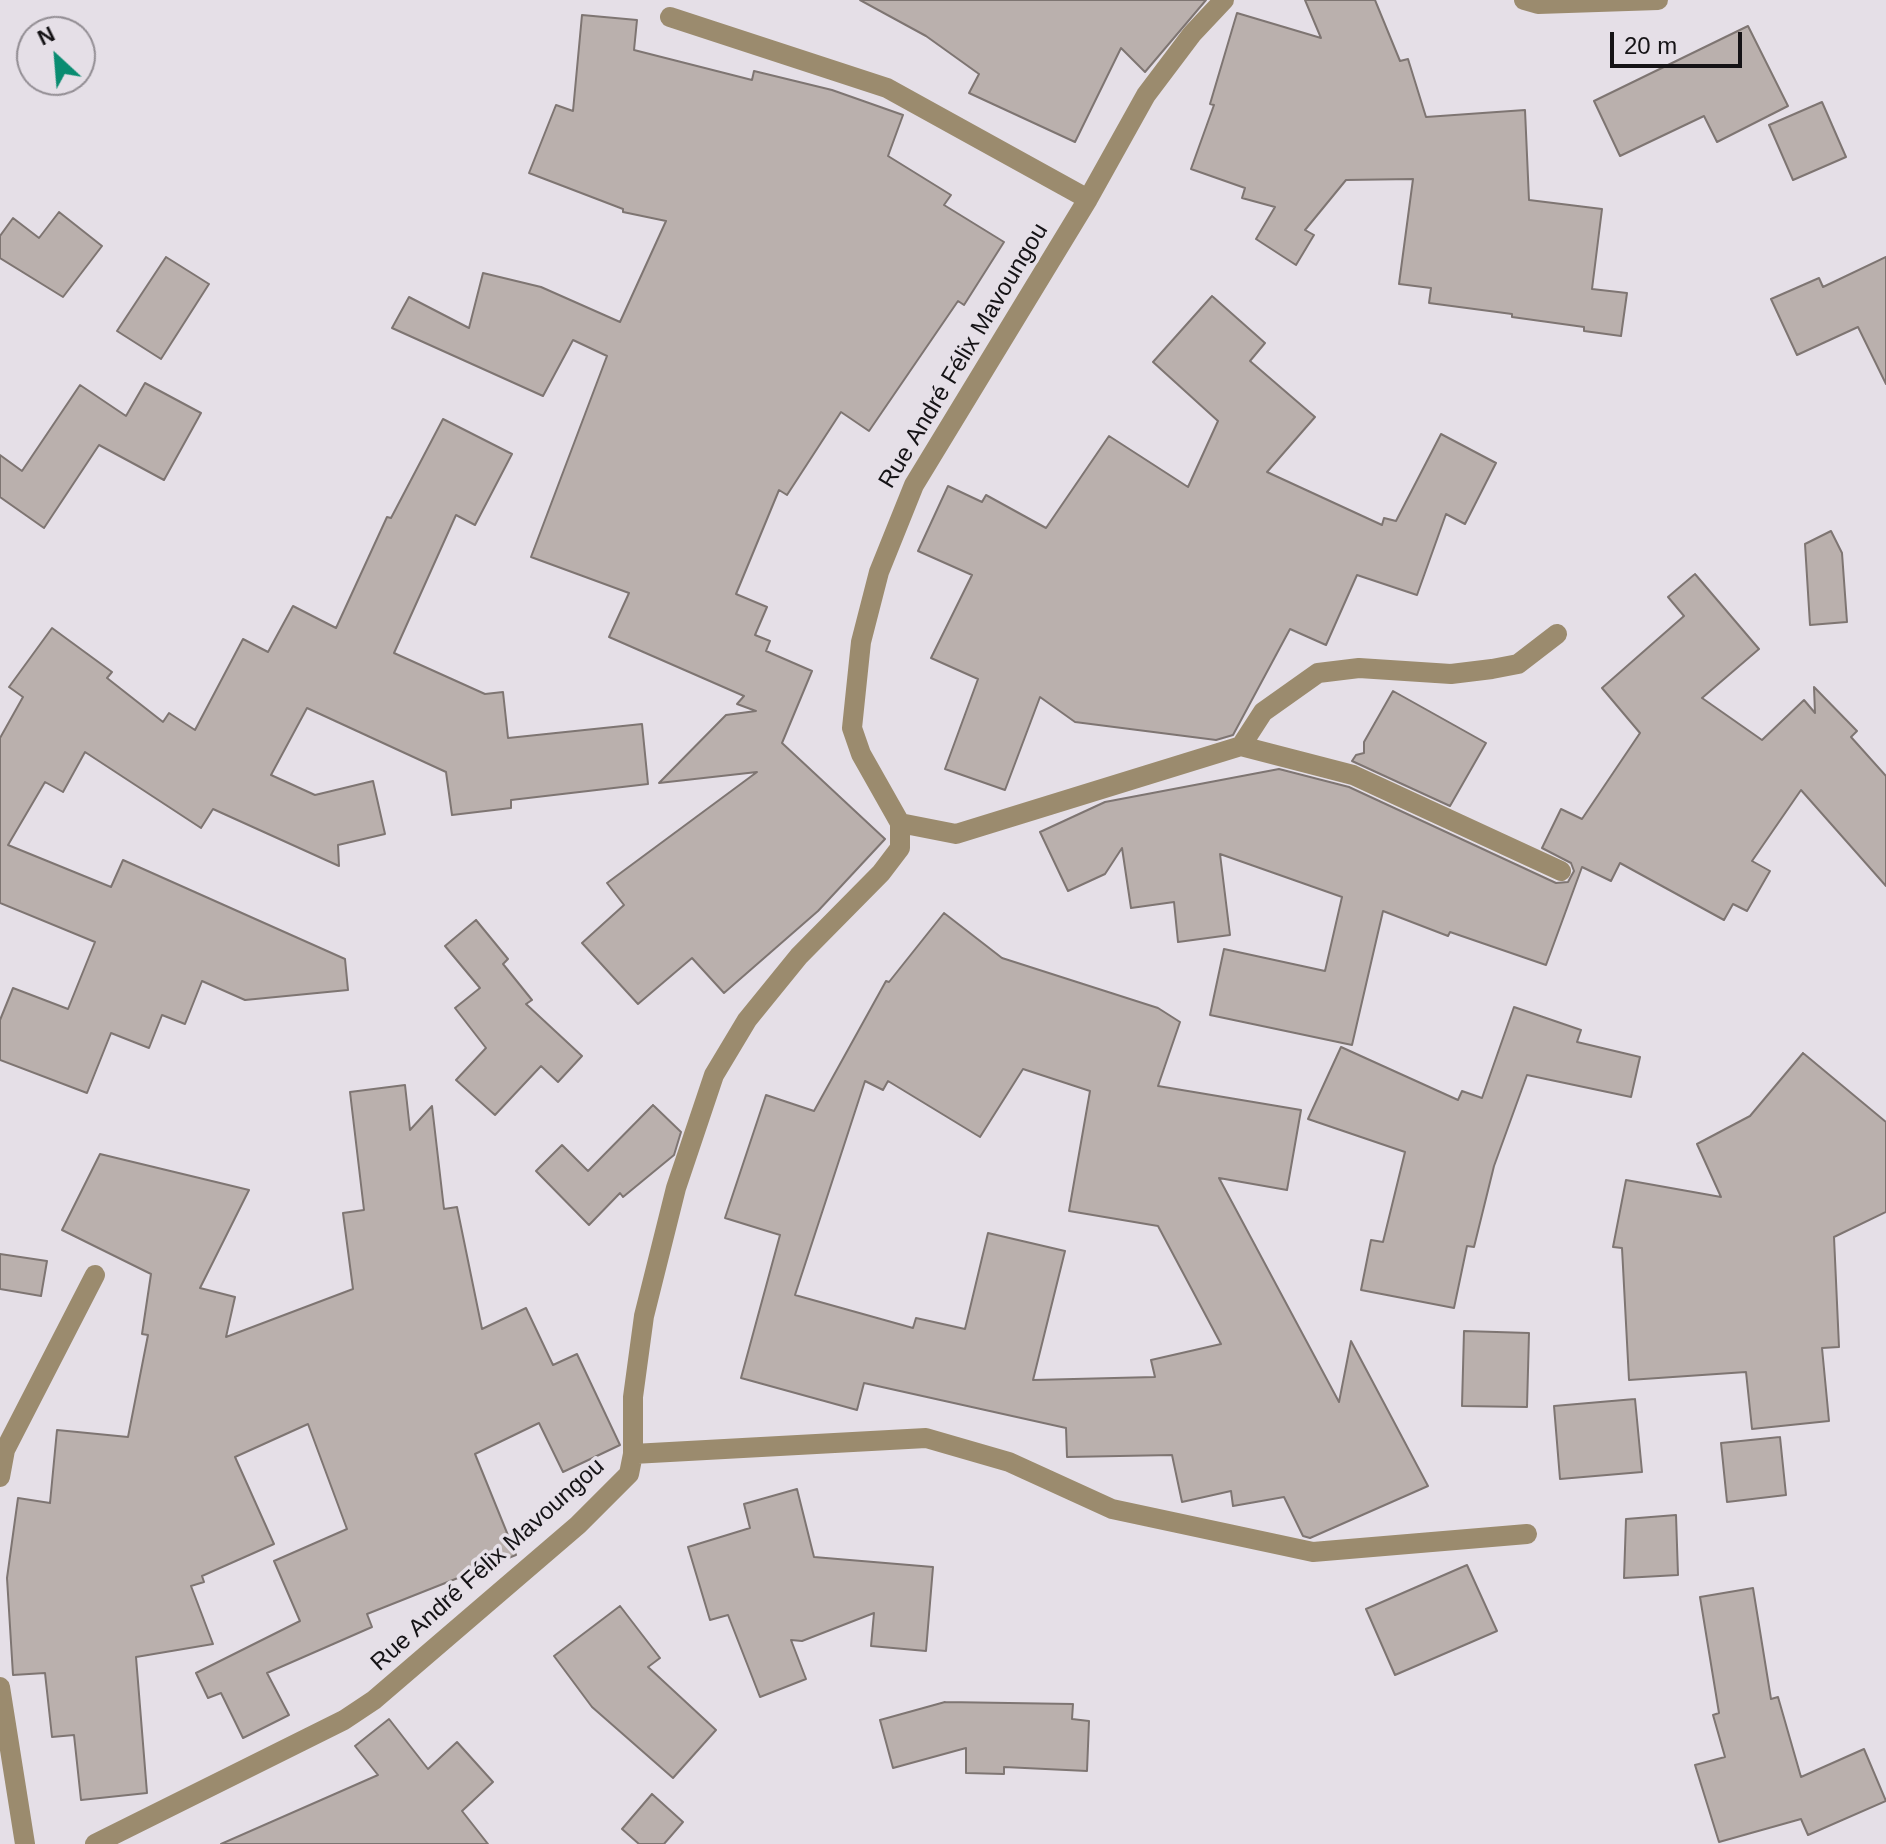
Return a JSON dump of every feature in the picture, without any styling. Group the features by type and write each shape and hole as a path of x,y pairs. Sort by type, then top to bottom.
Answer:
{"street":[{"name":"Rue André Félix Mavoungou","path":"95,1844 344,1720 374,1700 610,1496 629,1474 633,1454 633,1397 644,1316 676,1188 714,1075 747,1020 799,956 881,873 900,848 900,823 861,754 852,728 861,642 879,572 914,485 1088,199 1146,95 1192,34 1224,0"},
{"path":"1524,0 1538,4 1658,0"},
{"path":"670,17 887,88 1088,199"},
{"path":"1241,746 1263,712 1318,673 1359,668 1451,674 1492,669 1518,664 1557,634"},
{"path":"900,823 956,834 1241,746 1353,775 1561,871"},
{"path":"0,1477 5,1450 95,1275"},
{"path":"633,1454 926,1438 1009,1462 1112,1509 1313,1552 1527,1534"},
{"path":"0,1687 25,1844"}],"building":[{"path":"860,0 1206,0 1145,72 1121,48 1075,142 969,93 979,74 926,36"},
{"path":"1305,0 1375,0 1400,61 1408,59 1426,117 1525,110 1529,200 1602,209 1592,289 1627,293 1621,336 1584,331 1584,327 1512,317 1512,314 1429,303 1431,288 1399,284 1413,179 1346,180 1305,230 1314,235 1296,265 1256,239 1275,207 1242,198 1245,188 1191,169 1214,105 1210,104 1237,13 1321,38"},
{"path":"582,15 637,20 634,50 752,80 754,71 832,90 903,115 888,156 951,195 944,205 1004,242 964,305 958,301 869,431 841,412 787,495 779,490 736,594 767,607 755,635 770,641 766,651 812,671 782,743 885,839 818,911 724,993 692,958 638,1004 582,943 624,905 607,883 757,772 659,783 726,715 756,711 737,704 744,696 609,637 629,593 531,557 607,356 573,340 543,396 392,328 409,297 469,328 483,273 541,287 620,322 666,221 623,212 623,209 529,173 556,105 573,111"},
{"path":"1748,26 1788,106 1717,142 1704,116 1620,156 1594,101"},
{"path":"1822,102 1846,157 1793,180 1769,125"},
{"path":"59,212 102,246 63,297 0,258 0,236 13,218 39,238"},
{"path":"166,257 209,284 161,359 117,331"},
{"path":"1886,257 1886,384 1858,327 1797,355 1771,299 1819,278 1823,287"},
{"path":"1212,296 1265,343 1250,361 1315,417 1267,472 1382,525 1384,518 1396,521 1441,434 1496,463 1465,524 1446,514 1417,595 1357,575 1326,645 1290,629 1233,735 1216,740 1075,722 1040,697 1005,790 945,769 978,679 931,658 972,575 918,551 948,486 982,502 986,495 1046,528 1109,436 1188,487 1218,421 1153,362"},
{"path":"145,383 201,413 164,480 99,445 44,528 0,497 0,455 22,471 80,385 126,416"},
{"path":"443,419 512,454 475,525 456,515 394,653 485,694 503,692 508,738 642,724 648,784 511,800 511,808 452,815 446,772 307,708 271,775 315,795 373,781 385,834 338,845 339,866 213,809 201,828 85,752 63,792 45,782 8,845 111,887 123,860 345,959 348,990 245,1000 202,981 185,1024 162,1015 149,1048 111,1033 87,1093 0,1060 0,1020 13,988 68,1009 95,942 0,903 0,738 23,697 9,687 52,628 112,672 107,678 163,722 169,713 195,730 243,639 268,652 293,606 336,628 387,517 391,518"},
{"path":"1831,531 1842,553 1847,622 1810,625 1805,544"},
{"path":"1695,574 1759,649 1702,698 1762,740 1804,700 1815,713 1814,687 1857,731 1851,737 1886,776 1886,886 1801,790 1752,861 1770,871 1747,911 1733,904 1724,920 1620,863 1611,881 1582,867 1546,965 1450,932 1448,936 1383,911 1352,1045 1210,1015 1224,949 1325,971 1342,897 1220,854 1230,935 1178,942 1174,902 1131,908 1122,848 1105,874 1068,891 1040,832 1105,802 1279,769 1349,787 1556,883 1568,882 1574,871 1571,863 1542,848 1561,809 1582,819 1640,733 1602,688 1684,616 1668,597"},
{"path":"1393,691 1486,743 1450,806 1352,761 1356,755 1364,753 1364,742"},
{"path":"944,913 1002,958 1158,1008 1180,1022 1158,1086 1301,1110 1287,1190 1219,1178 1339,1402 1351,1341 1428,1486 1310,1538 1303,1536 1284,1497 1233,1506 1231,1491 1182,1502 1172,1455 1067,1457 1066,1428 864,1383 857,1410 741,1378 780,1235 725,1218 766,1095 814,1111 886,981 889,982","holes":["1023,1069 1090,1091 1069,1211 1158,1226 1221,1344 1151,1360 1155,1377 1033,1380 1065,1251 988,1233 965,1329 916,1318 913,1328 795,1295 865,1081 883,1090 888,1081 980,1137"]},
{"path":"476,920 508,959 503,964 532,1000 526,1004 582,1056 558,1082 541,1066 495,1115 456,1080 486,1048 455,1008 480,988 445,946"},
{"path":"1514,1007 1581,1030 1577,1042 1640,1057 1631,1097 1527,1075 1494,1166 1474,1247 1467,1246 1454,1308 1361,1290 1371,1240 1383,1242 1405,1152 1308,1119 1341,1047 1458,1100 1462,1091 1482,1098"},
{"path":"1803,1053 1886,1122 1886,1212 1834,1237 1839,1347 1822,1348 1829,1421 1752,1429 1746,1372 1629,1380 1622,1248 1613,1247 1626,1180 1721,1197 1697,1144 1750,1116"},
{"path":"405,1085 410,1130 432,1106 444,1209 457,1207 482,1329 526,1308 553,1365 577,1354 620,1445 563,1472 539,1423 475,1454 516,1555 367,1614 372,1627 267,1673 289,1715 243,1738 221,1693 208,1698 196,1673 300,1621 274,1561 347,1529 308,1424 235,1457 274,1544 202,1576 204,1582 191,1586 213,1644 136,1657 147,1793 81,1800 74,1735 52,1737 45,1673 13,1675 7,1578 18,1498 50,1503 57,1430 128,1437 148,1335 142,1334 151,1274 62,1230 100,1154 249,1190 200,1288 235,1297 226,1337 353,1289 343,1213 364,1210 350,1092"},
{"path":"653,1105 681,1132 674,1155 623,1197 620,1193 589,1225 536,1171 562,1145 588,1171"},
{"path":"0,1254 47,1261 41,1296 0,1289"},
{"path":"1464,1331 1529,1333 1527,1407 1462,1406"},
{"path":"1635,1399 1642,1472 1560,1479 1554,1406"},
{"path":"1780,1437 1786,1495 1727,1502 1721,1443"},
{"path":"797,1489 814,1557 933,1567 926,1651 871,1646 874,1613 802,1641 791,1640 806,1679 760,1697 728,1615 710,1620 688,1547 750,1528 744,1504"},
{"path":"1676,1515 1678,1575 1624,1578 1626,1519"},
{"path":"1467,1565 1497,1631 1395,1675 1366,1609"},
{"path":"1753,1588 1771,1699 1778,1697 1801,1777 1864,1749 1886,1801 1808,1835 1801,1819 1719,1842 1695,1765 1725,1757 1713,1715 1719,1713 1700,1597"},
{"path":"620,1606 660,1658 648,1667 716,1730 673,1778 592,1707 554,1656"},
{"path":"945,1702 1073,1704 1072,1719 1089,1721 1087,1771 1004,1767 1004,1774 966,1773 966,1748 893,1768 880,1720"},
{"path":"389,1719 428,1769 457,1742 493,1782 462,1811 488,1844 221,1844 378,1775 355,1746"},
{"path":"652,1794 683,1822 664,1844 639,1844 622,1829"}]}
